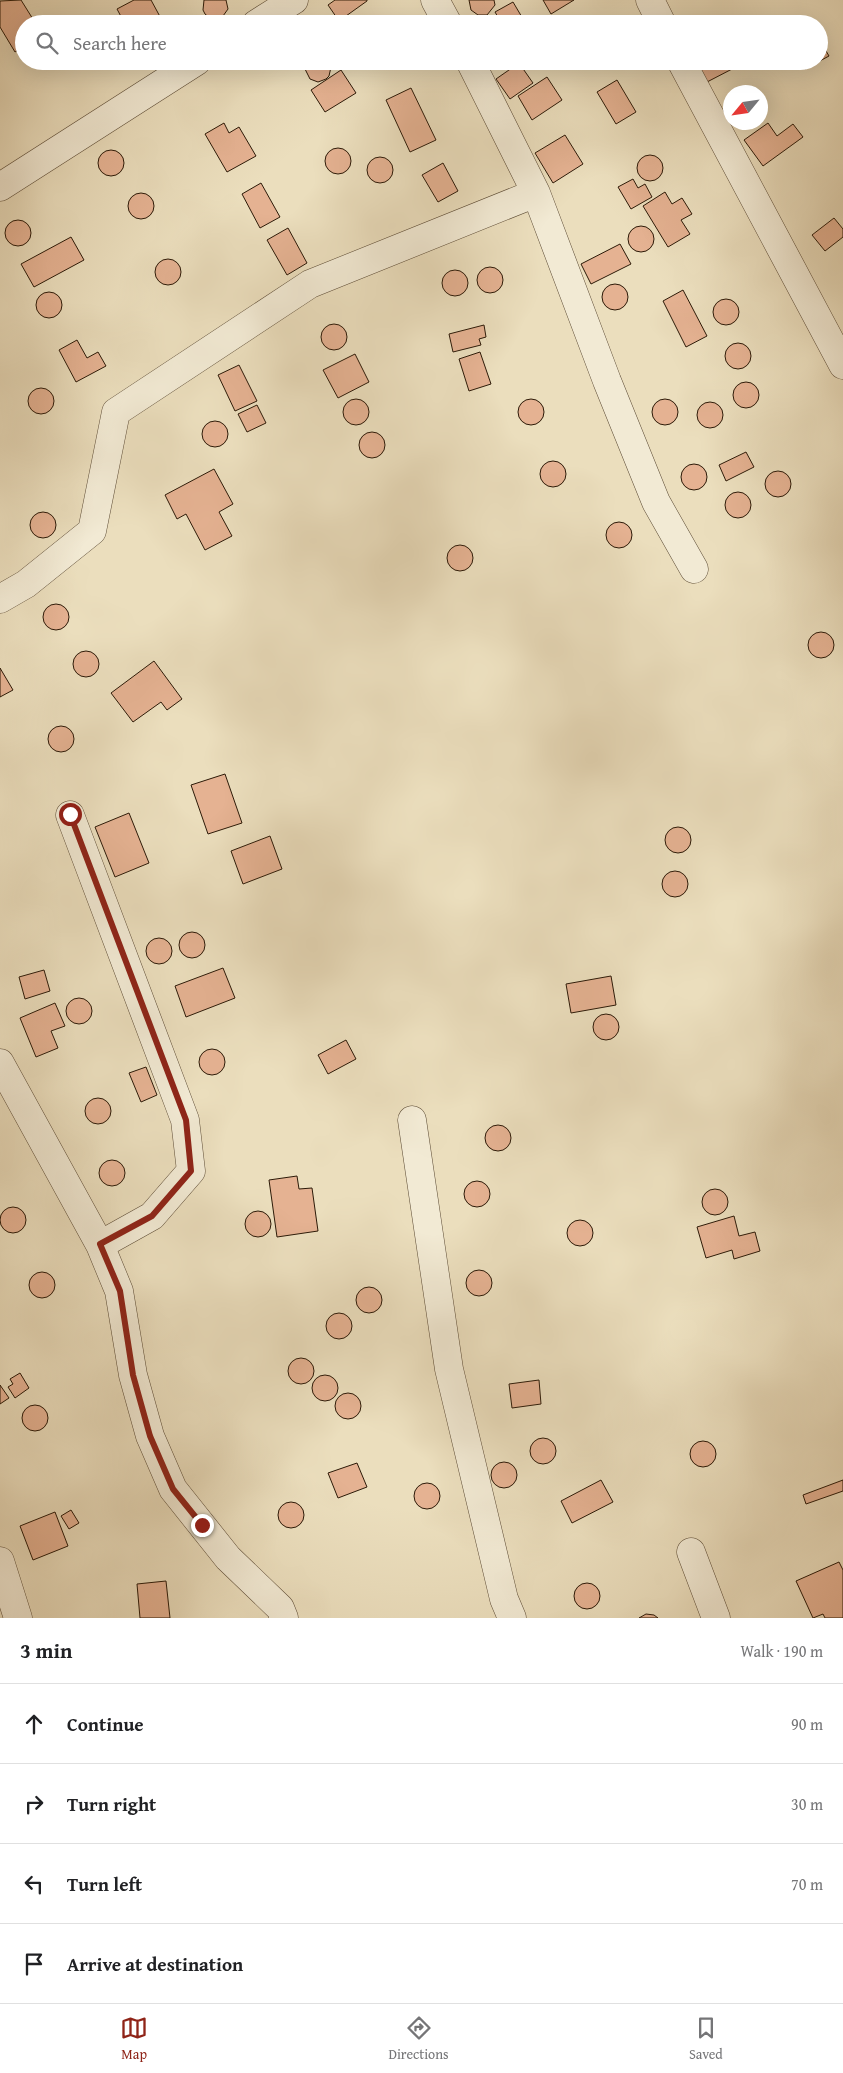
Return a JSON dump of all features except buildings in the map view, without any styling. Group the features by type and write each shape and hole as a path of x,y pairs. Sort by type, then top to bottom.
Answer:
{"street":[{"path":"270,15 294,0"},
{"path":"435,0 443,15"},
{"path":"650,0 658,15"},
{"path":"0,187 183,70"},
{"path":"474,70 536,193 607,381 656,502 694,569"},
{"path":"686,70 843,365"},
{"path":"0,599 26,584 92,531 116,412 310,284 536,193"},
{"path":"70,814 186,1120 191,1171 152,1216 100,1244"},
{"path":"0,1063 100,1244 120,1291 133,1375 150,1436 173,1489 228,1558 280,1608 284,1618"},
{"path":"412,1120 449,1369 504,1599 512,1618"},
{"path":"691,1552 716,1618"},
{"path":"0,1561 18,1618"}],"route":[{"path":"70,814 186,1120 191,1171 152,1216 100,1244 120,1291 133,1375 150,1436 173,1489 202,1525"}]}
